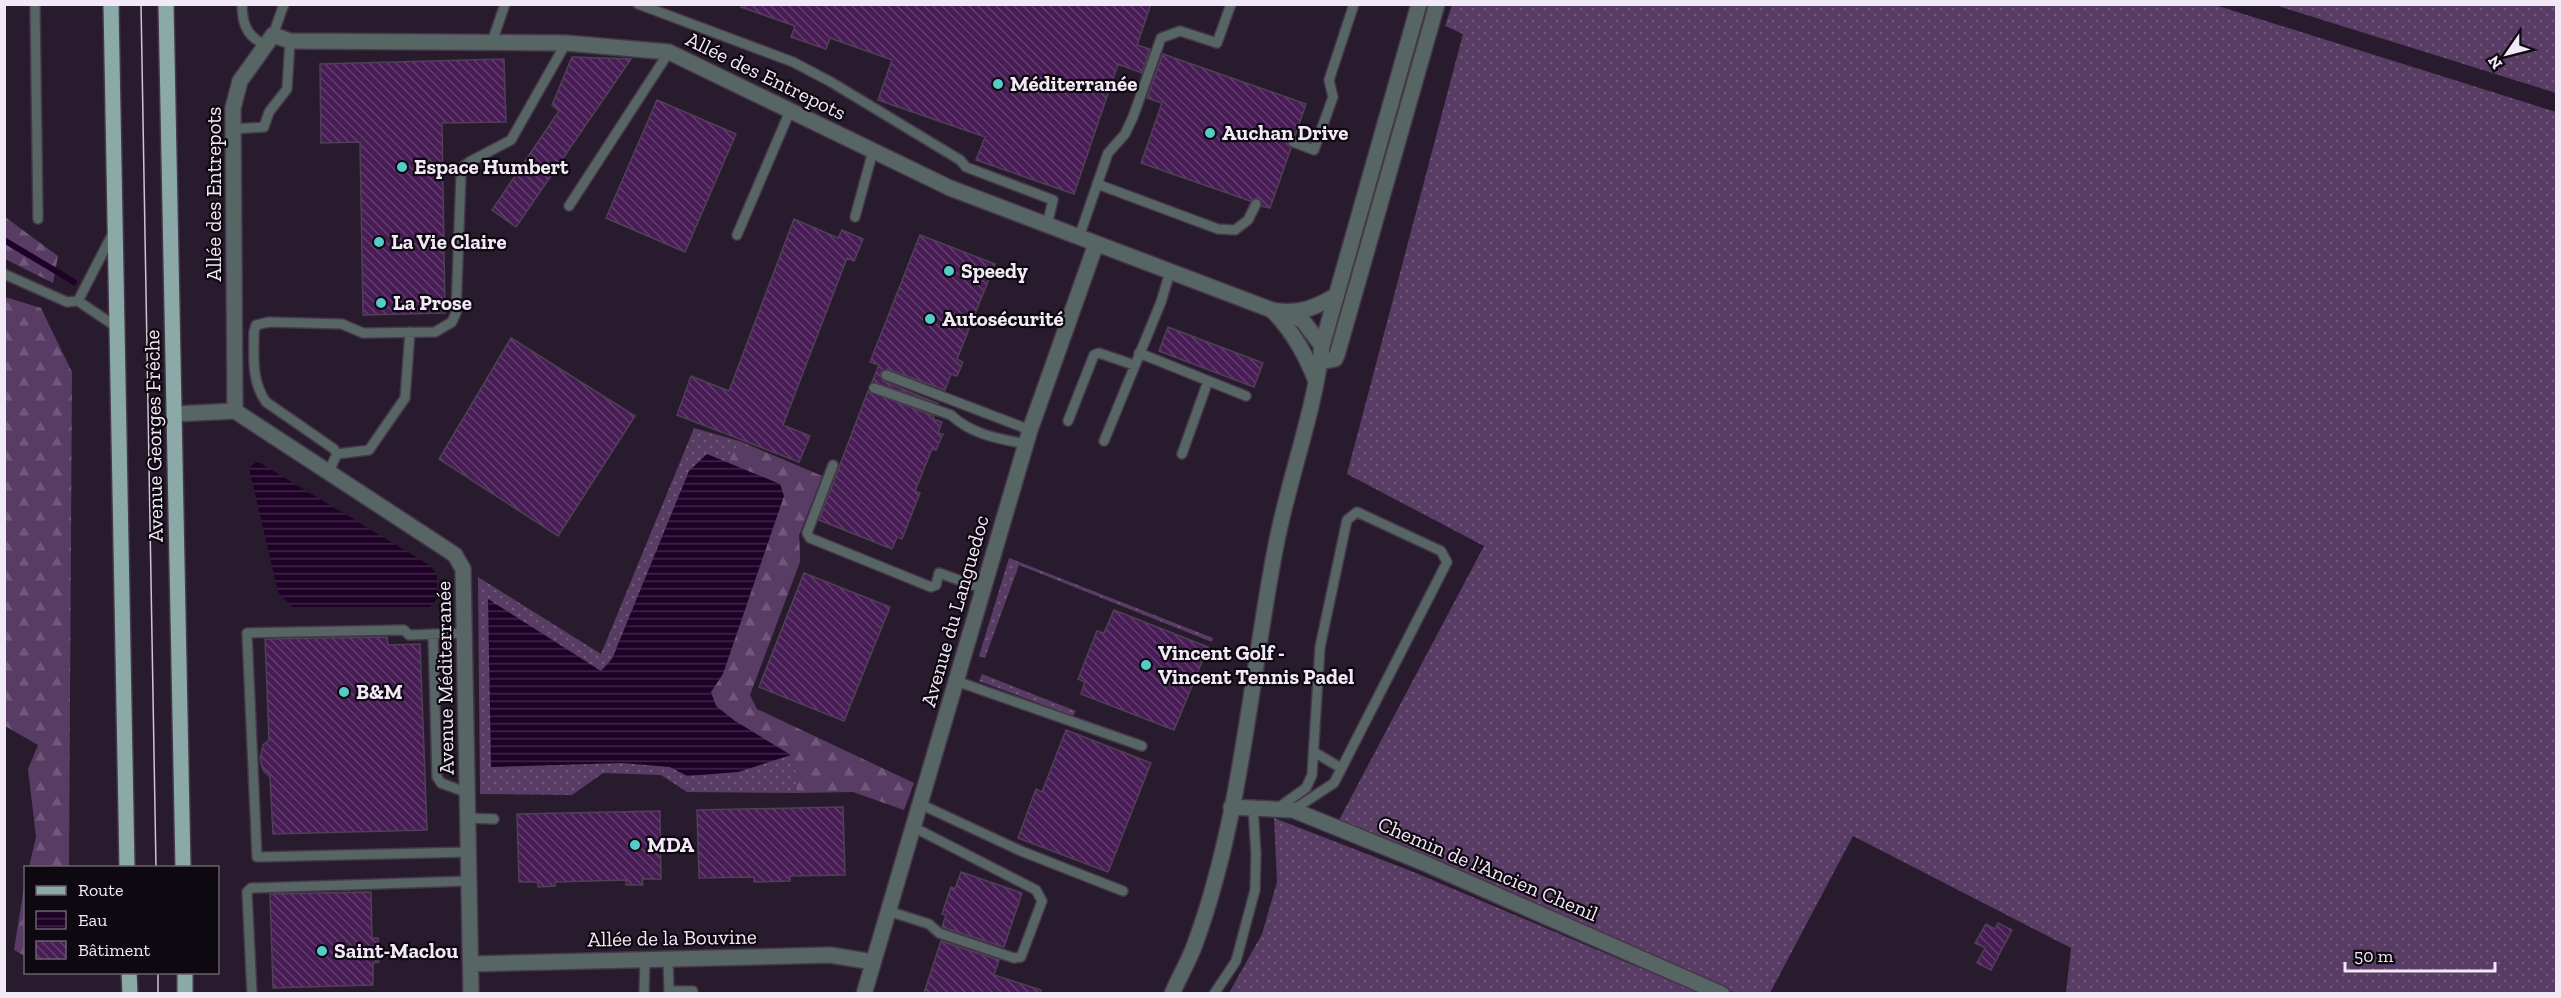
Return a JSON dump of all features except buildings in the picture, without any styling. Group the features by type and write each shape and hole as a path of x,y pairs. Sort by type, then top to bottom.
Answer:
{"main road":[{"name":"Avenue Georges Frêche","path":"111,4 127,866"},
{"name":"Avenue Georges Frêche","path":"166,4 183,866"},
{"path":"129,974 130,993"},
{"path":"185,974 185,993"}],"street":[{"path":"1172,993 1194,947 1227,838 1276,544 1316,381 1322,346 1419,4"},
{"path":"1320,362 1335,359 1337,355 1437,4"},
{"name":"Allée des Entrepots","path":"235,411 233,108 240,81 270,40 566,43 669,52 950,189 1272,310 1290,314"},
{"name":"Avenue du Languedoc","path":"864,993 1028,437 1096,244"},
{"path":"1290,314 1315,307 1337,295"},
{"path":"1272,310 1293,333 1304,350 1316,381"},
{"path":"1290,314 1303,321 1322,346"},
{"path":"175,414 235,411"},
{"name":"Avenue Méditerranée","path":"235,411 455,555 463,569 471,993"},
{"name":"Chemin de l'Ancien Chenil","path":"1231,807 1293,810 1424,863 1722,993"},
{"name":"Allée de la Bouvine","path":"471,964 830,955 873,962"}],"lane":[{"path":"35,4 38,219"},
{"path":"242,4 242,21 246,30 270,40 284,4"},
{"path":"492,42 505,4"},
{"path":"638,4 793,62 960,160 966,167 1053,200 1047,225"},
{"path":"1079,237 1108,153 1125,134 1133,117 1161,38 1180,31 1217,44 1231,4"},
{"path":"1293,142 1314,150 1333,97 1329,80 1354,4"},
{"path":"233,129 264,127 268,112 287,89 290,41"},
{"path":"337,454 334,449 266,402 260,394 255,378 254,332 256,325 269,322 342,324 363,333 435,332 452,322 456,313 461,173 471,161 511,140 566,43"},
{"path":"569,207 669,52"},
{"path":"737,235 790,111"},
{"path":"855,217 873,151"},
{"path":"1097,184 1218,229 1234,230 1248,220 1256,204"},
{"path":"78,301 116,228"},
{"path":"1104,441 1170,272"},
{"path":"4,274 67,302 78,301 118,328"},
{"path":"337,454 369,450 405,398 410,332"},
{"path":"1068,421 1094,355 1099,353 1134,364"},
{"path":"1139,353 1246,396"},
{"path":"886,375 1028,437"},
{"path":"1182,454 1208,381"},
{"path":"874,388 951,415 959,422 987,436 1028,437"},
{"path":"328,473 337,454"},
{"path":"833,465 807,533 810,538 931,587 936,585 939,573 984,589"},
{"path":"1278,808 1309,784 1314,752 1320,647 1347,520 1357,512 1441,551 1447,562 1331,786 1293,810"},
{"path":"466,633 409,635 404,630 247,633 257,857 469,852"},
{"path":"433,634 437,777 441,783 468,793"},
{"path":"956,681 1142,746"},
{"path":"1314,752 1341,768"},
{"path":"920,804 1021,851 1123,891"},
{"path":"1214,993 1236,960 1255,891 1256,854 1253,807"},
{"path":"468,818 494,819"},
{"path":"888,911 929,924 939,933 1014,958 1021,957 1042,901 1036,890 913,827"},
{"path":"252,993 247,892 251,888 470,881"},
{"path":"668,959 669,992 693,991"},
{"path":"644,993 645,960"}],"green space":[{"path":"1452,5 2215,5 2556,112 2556,993 2066,993 2071,948 1853,836 1770,993 1735,993 1338,822 1484,546 1347,474 1463,34 1445,26"},
{"path":"2275,5 2556,5 2556,93"},
{"path":"5,217 58,256 53,283 5,259"},
{"path":"5,297 41,308 72,372 69,866 29,866 36,837 28,769 38,745 5,726"},
{"path":"694,428 739,441 822,476 799,535 800,562 616,665 497,758 722,725 800,763 797,793 687,792 661,775 603,773 572,795 480,794 478,577 601,654"},
{"path":"739,441 822,476 799,535 800,562 750,695 757,709 914,783 904,810 853,792 797,793 795,763 736,735 707,714 724,471"},
{"path":"1009,558 1213,638 1212,642 1019,565 985,658 979,656"},
{"path":"982,674 1076,711 1073,716 979,681"},
{"path":"1274,818 1411,871 1699,993 1229,993 1262,934 1277,882"},
{"path":"24,887 24,955 14,950"}],"water":[{"path":"707,454 780,484 784,496 723,674 711,692 716,706 735,721 791,755 738,772 687,776 670,767 622,763 491,767 488,599 601,671 612,659 689,471"},
{"path":"257,461 431,566 437,575 437,599 430,607 292,607 278,592 249,468"}],"waterway":[{"path":"4,240 74,282"}],"tram line":[{"path":"141,4 156,866"},
{"path":"158,974 158,994"}],"place":[{"name":"Méditerranée","path":"998,84"},
{"name":"Auchan Drive","path":"1210,133"},
{"name":"Espace Humbert","path":"402,167"},
{"name":"La Vie Claire","path":"379,242"},
{"name":"Speedy","path":"949,271"},
{"name":"La Prose","path":"381,303"},
{"name":"Autosécurité","path":"930,319"},
{"name":"Vincent Golf - Vincent Tennis Padel","path":"1146,665"},
{"name":"B&M","path":"344,692"},
{"name":"MDA","path":"635,845"},
{"name":"Saint-Maclou","path":"322,951"}]}
